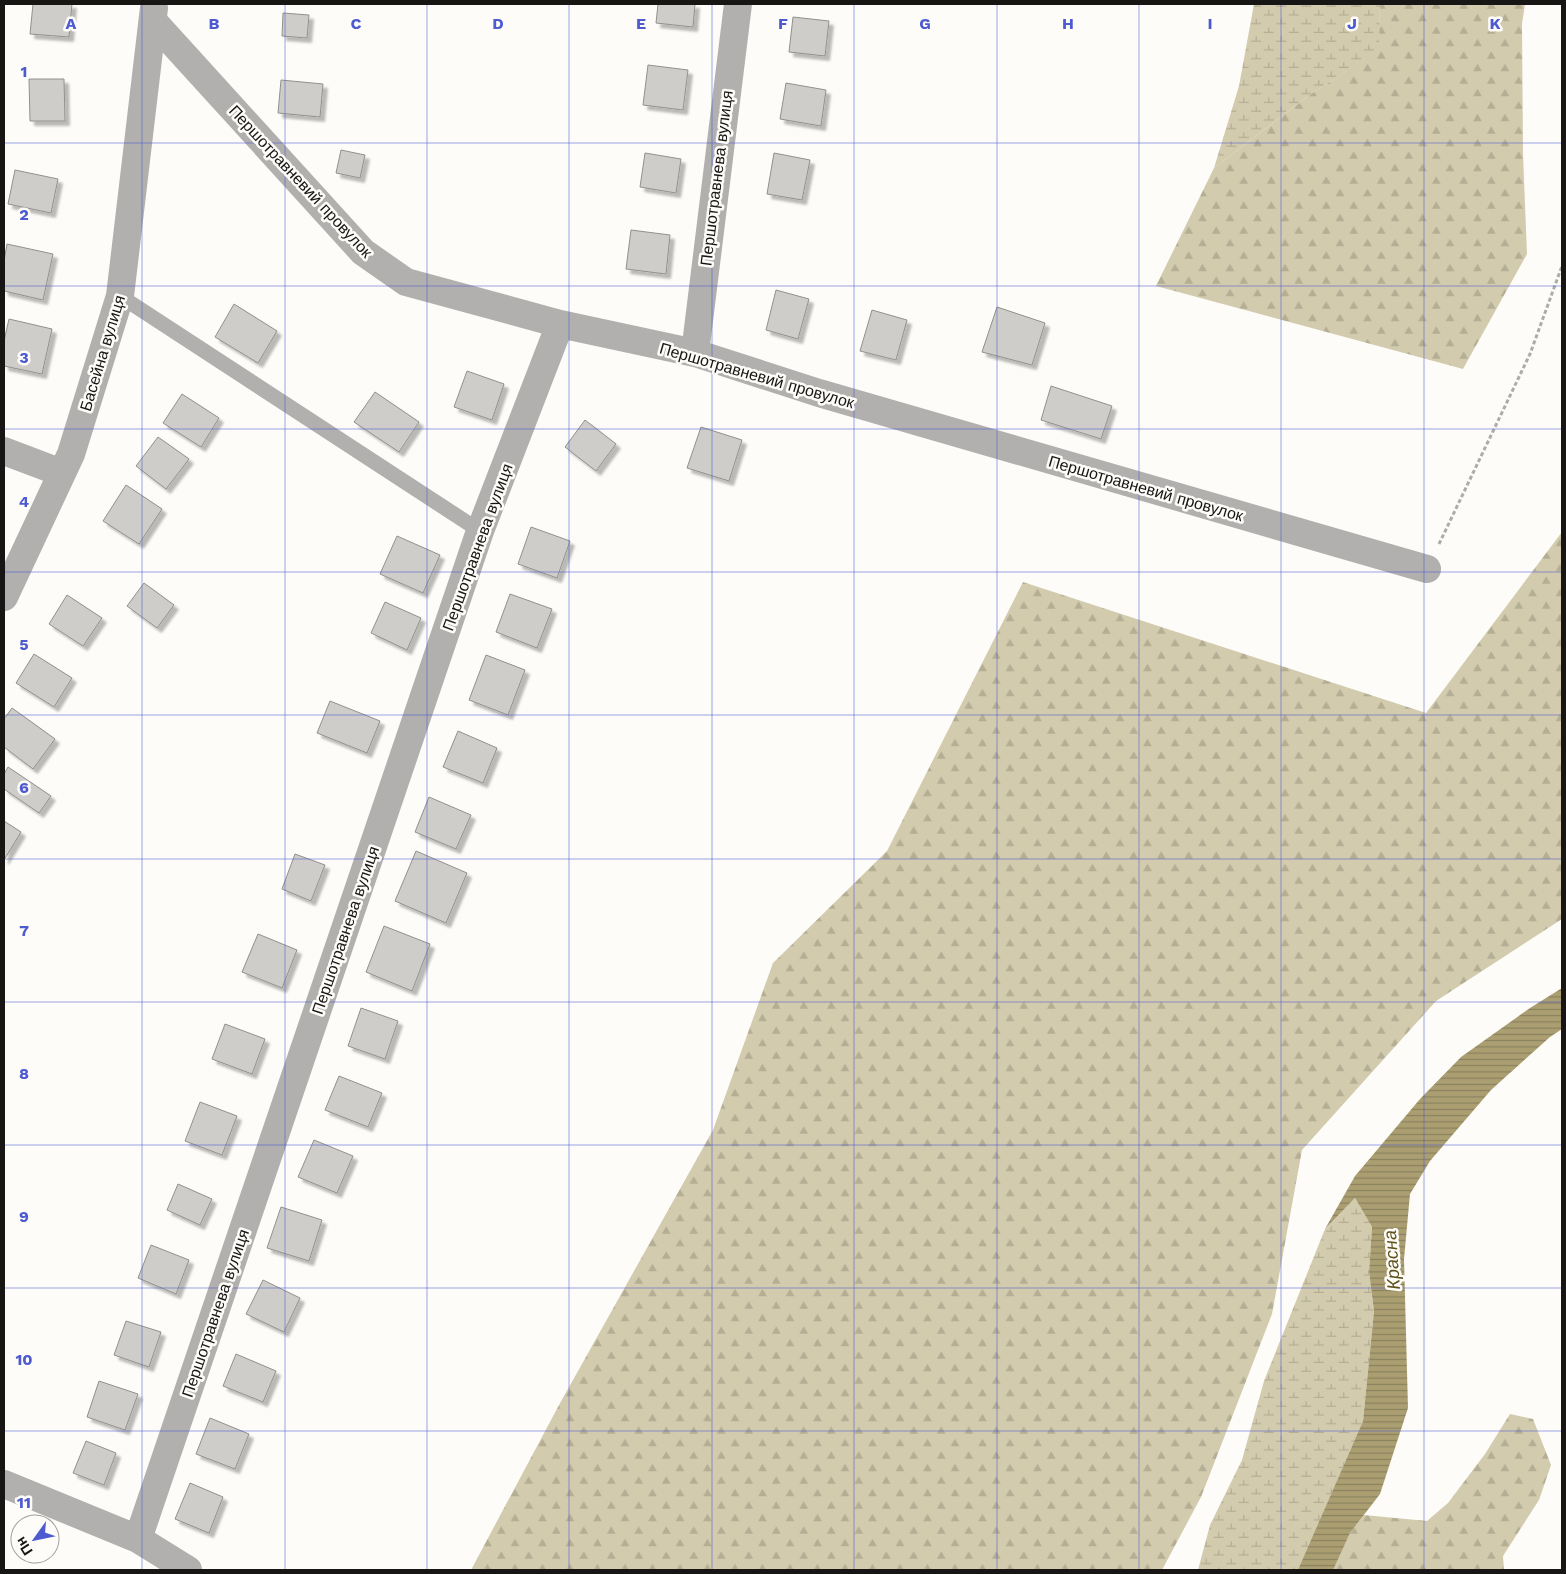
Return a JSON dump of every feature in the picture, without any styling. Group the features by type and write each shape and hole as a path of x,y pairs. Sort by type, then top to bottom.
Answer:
{"street":[{"name":"Першотравнева вулиця","path":"695,353 738,4"},
{"name":"Першотравневий провулок","path":"154,12 363,252 406,282 560,324 695,353 819,393 1427,569"},
{"name":"Басейна вулиця","path":"4,597 70,454 120,296 154,12"},
{"name":"Першотравнева вулиця","path":"138,1538 480,531 560,324"},
{"path":"4,450 62,473"},
{"path":"4,1484 138,1538 188,1570"}],"lane":[{"path":"120,296 480,531"}],"path":[{"path":"1427,569 1530,354 1562,266"}],"green space":[{"path":"1254,4 1380,4 1379,50 1311,94 1214,168 1239,86"},
{"path":"1380,4 1525,4 1522,24 1523,155 1527,254 1463,369 1156,286 1214,168 1311,94 1378,50"},
{"path":"1562,532 1562,919 1436,1001 1302,1150 1272,1314 1201,1497 1162,1570 471,1570 559,1405 713,1130 773,963 887,851 1023,582 1426,713"},
{"path":"1355,1198 1372,1227 1369,1272 1374,1311 1363,1421 1301,1570 1198,1570 1210,1525 1242,1460 1264,1381 1325,1229"},
{"path":"1510,1414 1533,1419 1551,1465 1539,1500 1503,1556 1504,1570 1332,1570 1350,1533 1364,1515 1427,1521 1448,1503 1485,1454"}],"water":[{"name":"Красна","path":"1562,988 1562,1029 1550,1037 1491,1090 1430,1161 1410,1194 1404,1259 1408,1408 1380,1494 1350,1533 1333,1570 1298,1570 1363,1421 1374,1311 1369,1272 1372,1227 1355,1198 1325,1229 1355,1176 1420,1099 1461,1057 1530,1008"}],"building":[{"path":"33,4 72,4 69,37 30,34"},
{"path":"658,4 695,4 693,27 656,23"},
{"path":"283,13 309,15 307,38 282,36"},
{"path":"793,17 829,21 825,56 789,52"},
{"path":"648,65 688,70 683,110 643,105"},
{"path":"29,79 64,79 65,121 30,121"},
{"path":"281,80 323,84 320,117 278,113"},
{"path":"786,83 826,90 821,126 780,119"},
{"path":"341,150 365,155 360,178 336,173"},
{"path":"645,153 681,159 676,193 640,187"},
{"path":"774,153 810,160 802,200 767,194"},
{"path":"15,170 58,179 51,213 8,204"},
{"path":"631,230 670,235 666,274 626,269"},
{"path":"7,244 53,254 43,300 4,291 4,261"},
{"path":"776,290 809,299 798,339 766,330"},
{"path":"234,304 277,331 258,363 215,337"},
{"path":"997,307 1045,323 1032,365 982,352"},
{"path":"872,310 907,320 896,360 860,351"},
{"path":"9,319 52,329 42,374 4,366 4,341"},
{"path":"467,371 504,384 492,420 454,407"},
{"path":"1051,386 1112,406 1101,439 1041,420"},
{"path":"375,392 419,422 399,452 354,422"},
{"path":"182,394 219,418 201,447 163,423"},
{"path":"585,420 616,444 596,471 565,447"},
{"path":"701,427 742,440 729,481 687,468"},
{"path":"158,437 189,459 166,489 136,466"},
{"path":"126,485 162,509 139,544 103,521"},
{"path":"531,527 570,541 557,578 518,564"},
{"path":"397,536 440,555 423,593 380,574"},
{"path":"144,583 174,605 157,628 127,606"},
{"path":"510,594 552,609 537,648 496,632"},
{"path":"67,595 102,618 83,646 49,624"},
{"path":"385,602 421,618 407,650 371,633"},
{"path":"34,654 72,678 54,707 16,683"},
{"path":"486,655 525,670 508,715 469,700"},
{"path":"330,701 380,721 367,753 317,733"},
{"path":"12,708 55,739 33,769 4,747 4,719"},
{"path":"458,731 497,748 483,783 443,767"},
{"path":"8,767 51,796 39,813 4,789 4,774"},
{"path":"429,797 471,815 456,849 415,832"},
{"path":"4,821 21,832 4,860"},
{"path":"416,851 467,873 446,923 395,901"},
{"path":"295,854 325,865 311,901 282,889"},
{"path":"384,926 430,944 412,991 366,972"},
{"path":"258,934 297,950 282,988 242,972"},
{"path":"361,1008 398,1021 385,1059 348,1046"},
{"path":"225,1024 265,1039 252,1074 212,1059"},
{"path":"339,1076 382,1093 368,1127 325,1110"},
{"path":"200,1102 237,1116 222,1155 185,1141"},
{"path":"314,1140 353,1156 337,1193 298,1177"},
{"path":"178,1184 212,1199 200,1225 167,1210"},
{"path":"281,1207 322,1220 309,1261 267,1248"},
{"path":"151,1245 189,1260 176,1294 138,1278"},
{"path":"263,1280 300,1298 284,1332 246,1314"},
{"path":"126,1321 161,1332 149,1367 114,1355"},
{"path":"236,1354 276,1371 263,1402 223,1386"},
{"path":"99,1381 138,1394 125,1430 87,1417"},
{"path":"210,1418 249,1434 235,1469 196,1454"},
{"path":"86,1441 116,1453 104,1485 73,1473"},
{"path":"190,1483 223,1497 209,1533 175,1519"}]}
